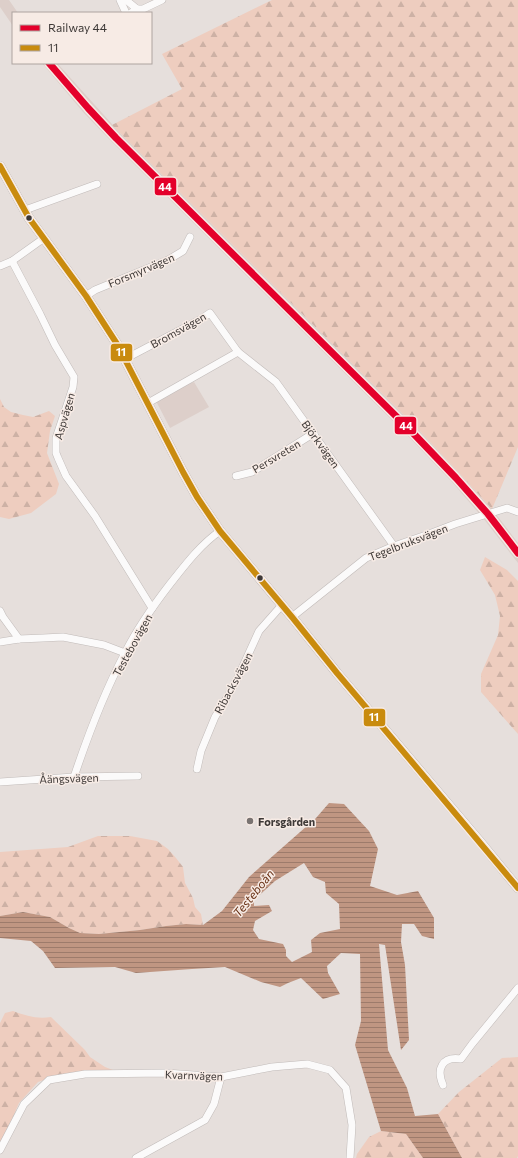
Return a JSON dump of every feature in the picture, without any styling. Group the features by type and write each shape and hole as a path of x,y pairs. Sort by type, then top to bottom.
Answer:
{"street":[{"path":"120,0 126,12"},
{"path":"126,0 134,11 143,9 162,0"},
{"path":"0,169 44,240 86,296 117,344 190,484 220,531 518,888"},
{"path":"25,210 97,184"},
{"name":"Forsmyrvägen","path":"86,296 95,290 168,260 183,251 190,237"},
{"path":"0,266 12,261 40,241 44,240"},
{"name":"Aspvägen","path":"12,261 55,345 74,377 73,387 56,438 56,453 58,458 66,476 95,516 152,608"},
{"name":"Bromsvägen","path":"125,359 210,313"},
{"name":"Björkvägen","path":"210,313 238,352 276,382 394,546"},
{"path":"148,402 238,352"},
{"name":"Persvreten","path":"236,476 252,472 314,433"},
{"name":"Tegelbruksvägen","path":"292,617 366,558 394,546 455,524 507,508 518,512"},
{"name":"Testebovägen","path":"74,778 101,703 125,653 152,608 188,560 220,531"},
{"name":"Ribacksvägen","path":"197,769 201,751 215,717 239,675 259,631 282,605"},
{"path":"0,611 2,617 19,639"},
{"path":"0,642 19,639 62,637 104,645 125,653"},
{"name":"Åängsvägen","path":"0,782 138,776"},
{"path":"443,1085 440,1079 440,1068 445,1061 454,1058 461,1059 518,988"},
{"name":"Kvarnvägen","path":"0,1150 24,1104 49,1080 85,1074 166,1074 221,1078 272,1067 307,1064 330,1070 346,1088 352,1124 350,1158"},
{"path":"136,1158 205,1120 214,1104 221,1078"}],"shaded area":[{"path":"0,0 9,0 17,12 12,12 12,25 0,7"},
{"path":"43,64 58,64 121,134 418,429 492,509 518,543 518,563 483,518 452,482 409,437 83,112"},
{"path":"194,382 209,407 170,428 156,401 177,388"}],"green space":[{"path":"272,0 518,0 518,447 492,509 418,429 112,125 182,89 162,54"},
{"path":"0,399 4,407 11,412 33,417 49,411 55,416 50,431 47,453 59,484 56,494 31,513 9,519 0,517"},
{"path":"485,557 507,570 518,581 518,734 481,692 481,674 498,635 500,616 495,595 480,570"},
{"path":"98,836 130,836 157,841 168,849 183,867 185,883 193,898 195,907 201,914 203,925 186,924 99,934 80,933 50,917 23,912 0,916 0,852 68,847"},
{"path":"13,1011 32,1017 51,1017 85,1050 90,1057 105,1067 113,1070 59,1075 38,1082 19,1103 0,1147 0,1023 5,1013"},
{"path":"518,1057 517,1158 462,1158 438,1114 459,1092 502,1058"},
{"path":"381,1131 406,1134 423,1158 356,1158 357,1154 369,1137"}],"water":[{"name":"Testeboån","path":"329,803 344,804 369,831 378,849 370,886 397,895 418,891 434,918 434,939 422,936 414,924 402,924 401,942 405,965 409,1040 401,1050 385,945 379,944 388,1050 407,1088 415,1116 438,1114 462,1158 423,1158 406,1134 381,1131 355,1045 361,1021 360,954 341,953 327,966 328,973 340,994 323,999 301,978 280,987 261,982 225,967 136,973 115,967 55,968 43,951 31,941 0,938 0,916 23,912 50,917 80,933 99,934 186,924 203,925 222,911 249,877 316,818","holes":["304,863 313,877 325,882 326,893 339,904 340,929 320,933 311,940 312,952 292,962 286,956 286,950 283,944 259,939 253,930 255,921 272,911 269,905 254,906 254,900 275,881"]}],"rail line":[{"name":"44","path":"50,64 116,138 413,433 488,514 518,553"}],"transit line":[{"name":"11","path":"0,166 29,218 86,296 117,344 183,472 197,497 220,531 518,888"}],"place":[{"name":"Forsgården","path":"250,821"}]}
